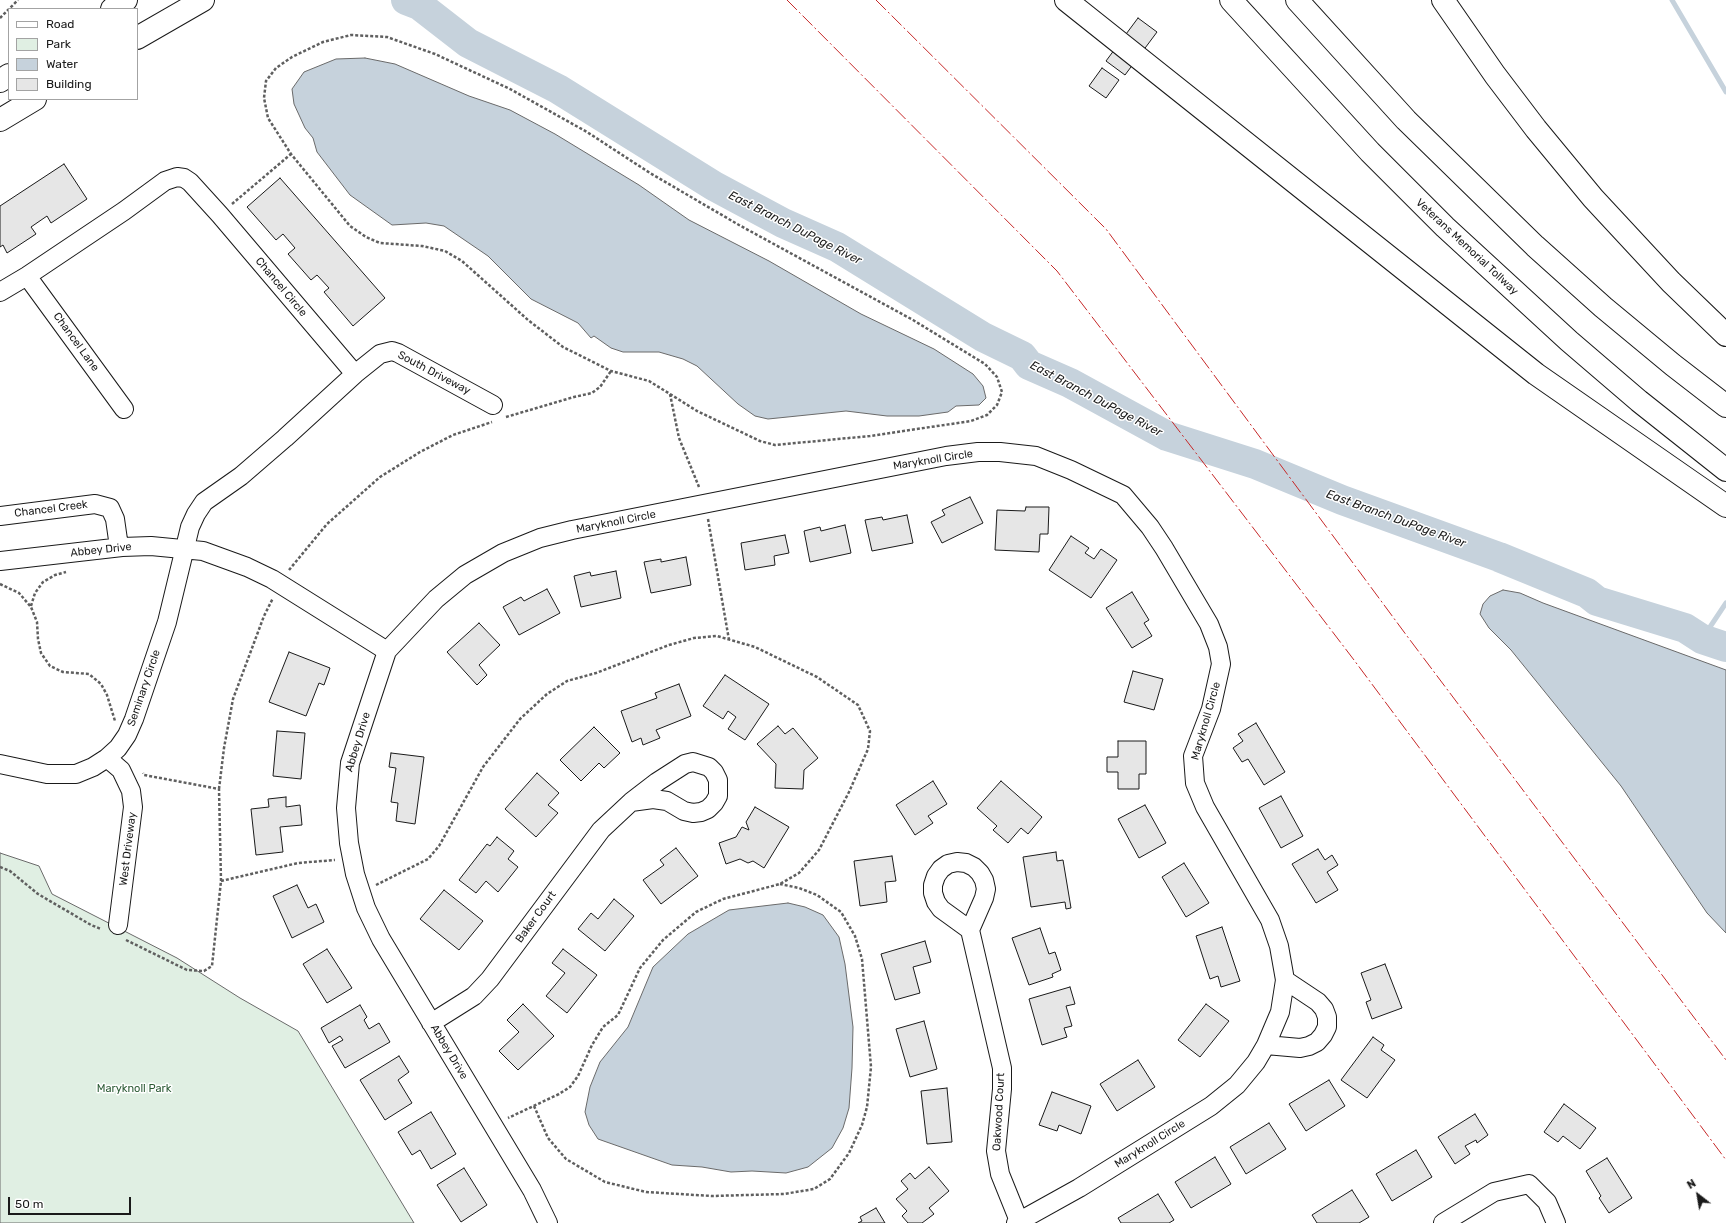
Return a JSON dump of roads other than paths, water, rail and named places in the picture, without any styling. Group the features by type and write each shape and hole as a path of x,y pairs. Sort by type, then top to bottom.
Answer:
{"main road":[{"path":"114,8 126,0"},
{"path":"138,37 202,0"},
{"path":"1066,0 1536,374 1726,506"},
{"name":"Veterans Memorial Tollway","path":"1231,0 1370,152 1444,227 1575,346 1639,401 1726,470"},
{"path":"1298,0 1406,120 1535,246 1621,322 1726,406"},
{"path":"1443,0 1495,75 1536,129 1593,198 1671,282 1726,335"},
{"path":"0,120 29,100"}],"street":[{"name":"Chancel Circle","path":"0,292 27,276 124,211 165,181 171,178 184,178 190,182 220,215 355,374"},
{"name":"Chancel Lane","path":"27,276 124,409"},
{"name":"South Driveway","path":"355,374 380,354 392,351 398,353 497,415"},
{"path":"185,549 190,526 204,502 241,476 355,374"},
{"name":"Maryknoll Circle","path":"387,651 436,599 465,575 503,553 540,538 572,530 946,456 978,452 1000,452 1036,456 1071,470 1123,495 1153,532 1209,624 1218,647 1222,664 1211,709 1193,756 1195,783 1205,807 1263,904 1279,946 1285,980 1280,1012 1266,1045 1247,1074 1237,1085 1217,1102 1079,1188 1018,1222"},
{"name":"Chancel Creek","path":"0,516 5,514 95,504 110,508 115,519 119,547"},
{"name":"Abbey Drive","path":"0,561 119,547 151,546 203,551 239,564 281,585 387,651 350,763 346,808 349,843 361,893 366,908 381,939 532,1190 548,1223"},
{"name":"Seminary Circle","path":"0,764 48,774 76,774 93,767 107,758 118,748 127,735 134,719 167,622 185,549"},
{"name":"West Driveway","path":"107,758 121,770 131,790 133,807 118,926"},
{"name":"Baker Court","path":"432,1023 474,996 490,979 602,830 632,802"},
{"name":"Oakwood Court","path":"970,930 1002,1068 1002,1089 996,1151 1000,1174 1018,1222"},
{"path":"1266,1045 1300,1048 1309,1046 1317,1042 1323,1035 1326,1026 1326,1013 1318,1002 1285,980"},
{"path":"1443,1223 1494,1192 1529,1184 1547,1202 1556,1223"}],"water":[{"path":"365,58 395,64 469,96 510,110 555,134 639,185 689,220 769,261 861,314 934,349 973,374 983,386 986,398 979,405 956,406 948,412 919,416 887,416 846,411 768,419 755,416 738,404 697,366 683,359 659,352 623,352 611,348 594,336 591,338 578,323 531,299 488,256 444,226 426,223 392,225 350,195 317,152 313,138 305,128 294,104 292,89 304,72 336,59"},
{"path":"1503,590 1520,593 1543,603 1726,670 1726,933 1707,913 1621,786 1511,650 1489,628 1480,614 1483,604 1490,596"},
{"path":"788,903 805,907 823,915 839,937 845,964 853,1027 852,1068 849,1108 843,1128 832,1148 808,1167 786,1173 752,1171 731,1172 702,1167 672,1165 598,1139 589,1125 585,1112 590,1087 600,1062 628,1027 653,967 688,934 729,910"}],"waterway":[{"name":"East Branch DuPage River","path":"406,0 419,5 468,43 558,89 714,186 783,223 837,247 983,337 1022,356 1029,365 1070,383 1167,436 1255,464 1342,500 1499,557 1587,593 1597,601 1685,628 1702,639 1726,647"},
{"path":"1672,0 1726,92"},
{"path":"1702,639 1726,603"}],"park label":[{"name":"Maryknoll Park","path":"134,1089"}]}
